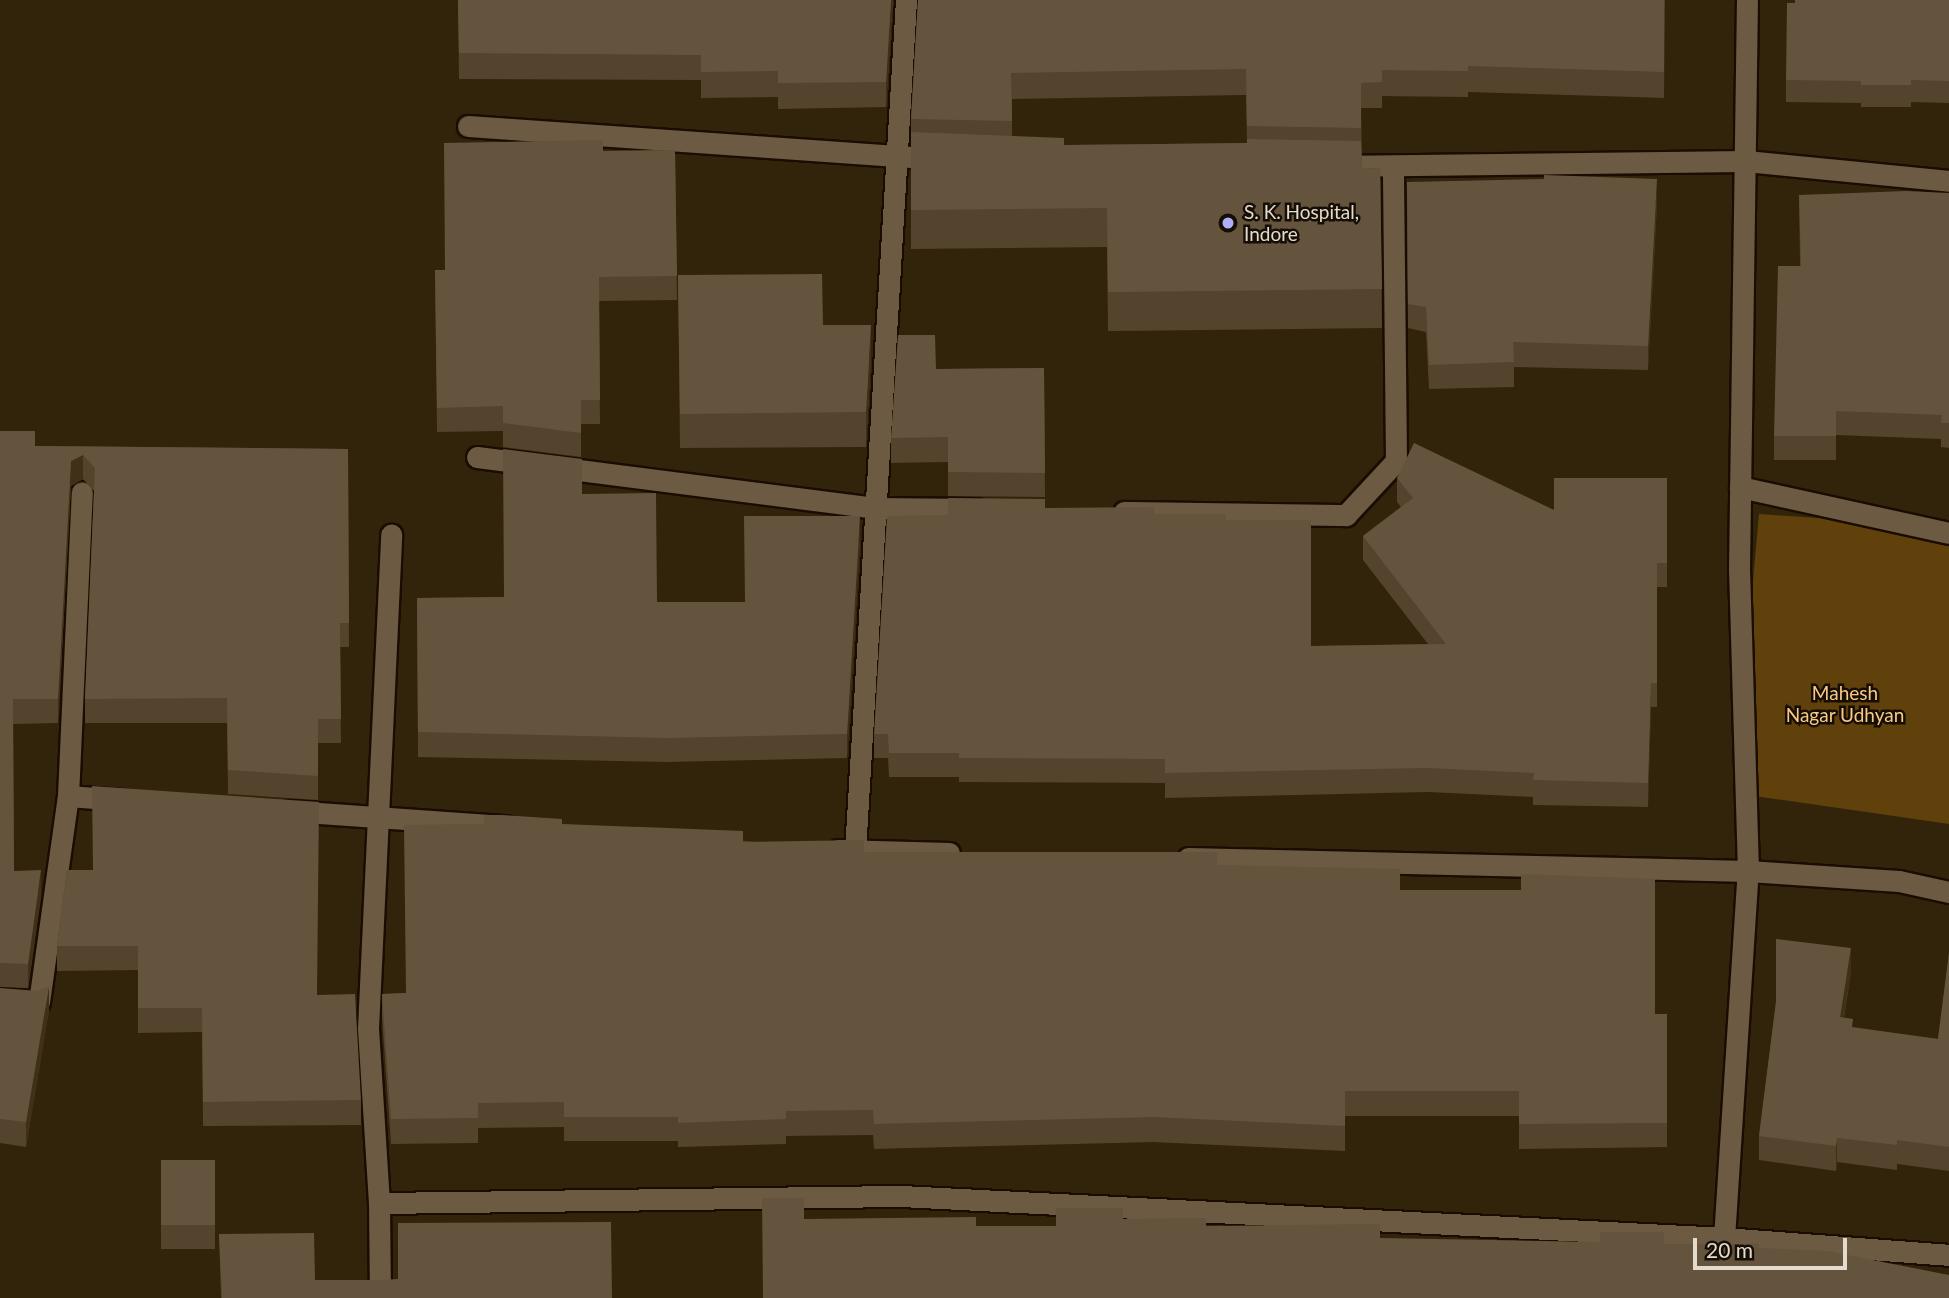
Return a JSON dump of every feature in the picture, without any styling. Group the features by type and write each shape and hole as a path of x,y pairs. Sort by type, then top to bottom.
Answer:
{"street":[{"path":"855,851 873,508 898,158 906,0"},
{"path":"1724,1238 1748,871 1740,488 1747,0"},
{"path":"468,126 898,158 967,160"},
{"path":"1311,166 1746,161 1949,181"},
{"path":"1096,511 1346,515 1396,461 1393,167"},
{"path":"477,457 873,508 998,510"},
{"path":"1740,488 1949,533"},
{"path":"0,999 39,1002 68,796 82,492"},
{"path":"380,1298 379,1203 368,1028 391,535"},
{"path":"68,796 149,802"},
{"path":"271,810 529,828"},
{"path":"815,848 967,853"},
{"path":"1162,858 1748,871 1899,881 1949,892"},
{"path":"379,1203 901,1196 1724,1238 1949,1255"}],"green space":[{"name":"Mahesh Nagar Udhyan","path":"1759,514 1949,527 1949,824 1734,793"}],"building":[{"path":"458,0 891,0 886,82 778,83 778,71 701,72 701,55 459,53"},
{"path":"918,0 1664,0 1664,72 1468,66 1468,71 1382,70 1382,82 1361,83 1361,128 1247,126 1246,69 1011,73 1012,121 911,119"},
{"path":"1795,0 1949,0 1949,81 1911,80 1911,85 1861,85 1861,81 1786,80 1787,3 1795,3"},
{"path":"911,132 1064,138 1064,145 1247,143 1247,139 1361,141 1362,169 1380,168 1382,289 1108,292 1107,208 911,210"},
{"path":"603,140 603,151 675,150 677,276 599,277 600,400 581,400 581,433 503,423 503,406 437,408 435,270 445,270 444,143"},
{"path":"1544,175 1657,179 1648,346 1513,342 1514,362 1429,365 1426,307 1408,304 1407,182 1544,179"},
{"path":"1906,191 1949,193 1949,423 1941,423 1942,415 1836,411 1836,436 1774,436 1778,266 1801,266 1799,195"},
{"path":"822,274 823,325 871,325 866,412 680,414 678,275"},
{"path":"898,335 935,335 936,369 1044,368 1045,473 948,472 948,437 891,438"},
{"path":"0,431 35,431 35,446 348,449 349,623 340,623 341,719 318,719 318,776 228,770 227,698 85,699 95,468 83,455 71,461 58,699 13,699 14,871 41,870 28,964 0,963"},
{"path":"1414,443 1554,510 1554,478 1667,478 1667,563 1657,563 1657,683 1651,683 1648,783 1533,780 1534,773 1428,768 1165,773 1165,759 959,758 959,753 889,753 888,734 874,734 887,516 948,515 948,498 1045,499 1045,508 1154,507 1154,514 1226,514 1226,520 1311,520 1311,646 1446,644 1363,536 1413,498 1397,478"},
{"path":"503,449 582,459 582,494 656,493 657,602 745,602 744,516 860,516 847,734 667,738 418,732 417,598 504,597"},
{"path":"92,786 319,802 317,995 355,994 361,1100 203,1102 202,1008 138,1008 138,946 57,946 67,870 93,870"},
{"path":"484,815 562,819 562,824 743,831 743,842 864,840 864,852 1217,852 1217,865 1400,869 1400,890 1521,890 1521,874 1655,879 1655,1014 1667,1014 1667,1123 1519,1124 1519,1091 1345,1091 1345,1126 1153,1117 874,1124 873,1110 786,1111 786,1119 678,1123 678,1117 564,1117 564,1102 478,1103 478,1118 391,1119 382,994 406,993 404,825 484,824"},
{"path":"1776,939 1851,948 1840,1017 1853,1019 1852,1027 1938,1039 1949,953 1949,1147 1897,1140 1897,1145 1837,1138 1836,1146 1759,1136 1776,1002"},
{"path":"49,986 26,1122 0,1119 0,988 38,991"},
{"path":"161,1160 215,1160 215,1225 161,1225"},
{"path":"762,1198 804,1198 804,1219 976,1217 976,1226 1056,1226 1056,1208 1123,1208 1123,1219 1206,1218 1206,1226 1380,1224 1380,1238 1600,1242 1600,1232 1664,1232 1664,1244 1759,1244 1759,1248 1827,1251 1949,1275 1949,1298 763,1298"},
{"path":"611,1222 612,1298 222,1298 219,1234 314,1233 315,1280 381,1280 398,1279 398,1223"}],"place":[{"name":"S. K. Hospital, Indore","path":"1228,223"}]}
